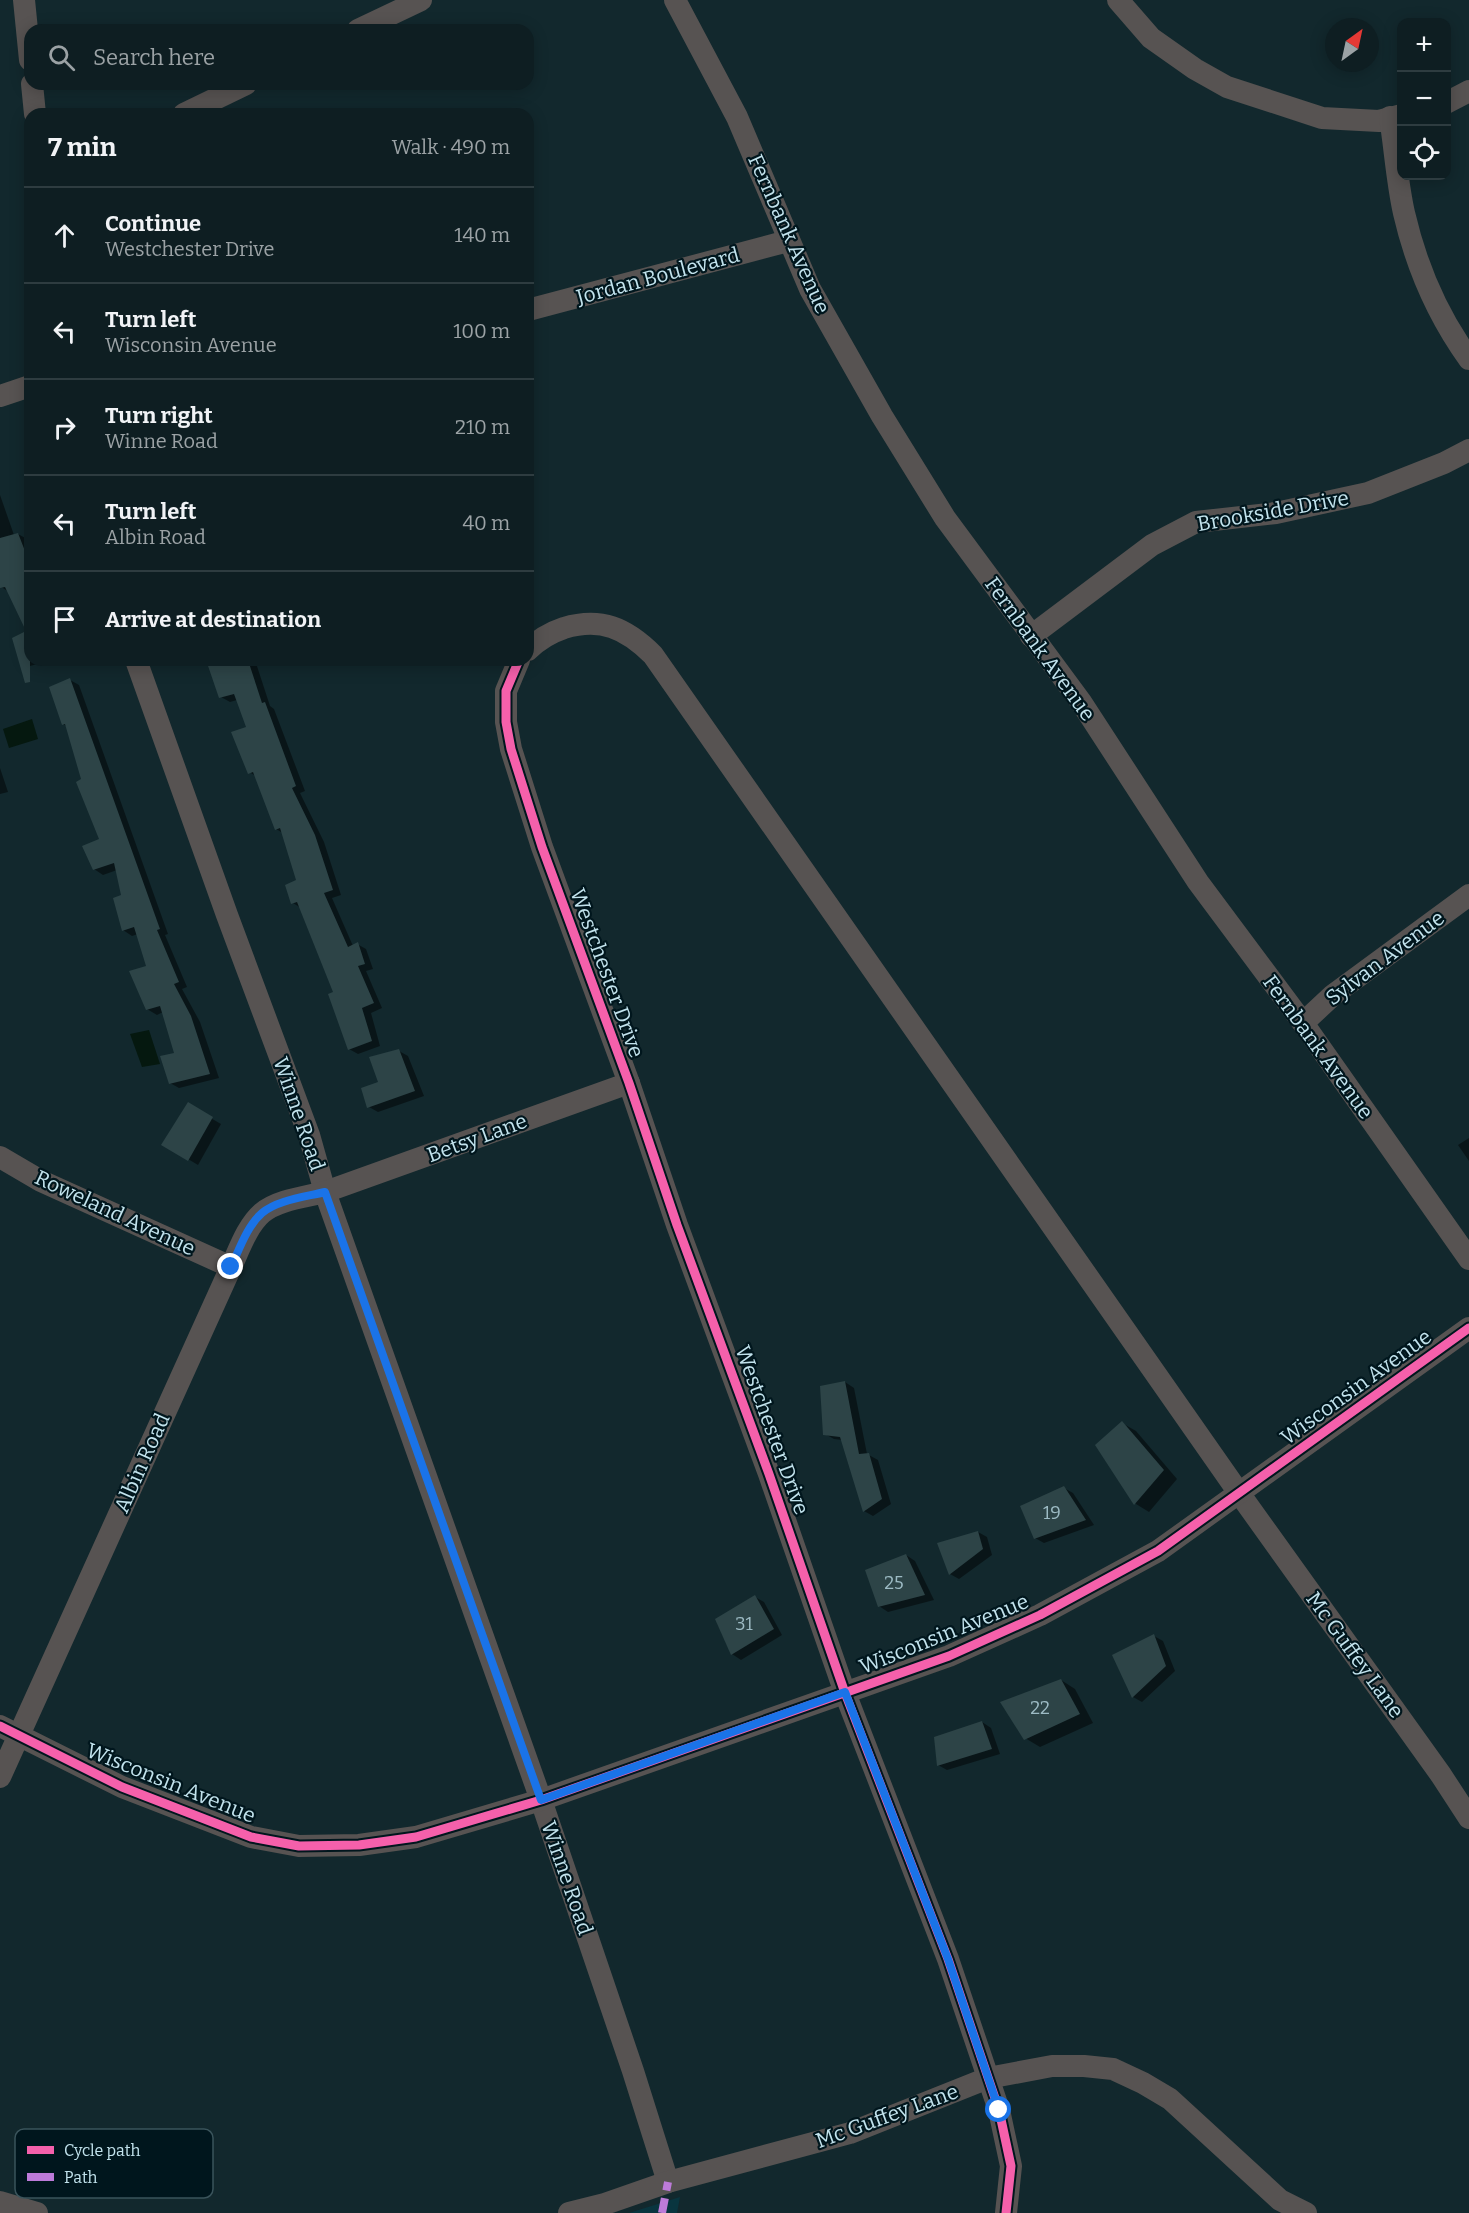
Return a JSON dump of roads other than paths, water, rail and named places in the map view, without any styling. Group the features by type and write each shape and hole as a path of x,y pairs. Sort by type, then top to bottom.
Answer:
{"street":[{"path":"24,0 26,24"},
{"path":"370,24 420,0"},
{"name":"Fernbank Avenue","path":"675,0 736,117 810,289 888,427 945,518 1081,702 1198,882 1303,1023 1469,1259"},
{"path":"1118,0 1151,38 1195,69 1227,87 1322,118 1379,121 1396,116 1403,211 1419,266 1455,341 1469,359"},
{"path":"33,90 35,108"},
{"path":"196,108 234,90"},
{"path":"1451,100 1469,91"},
{"name":"Jordan Boulevard","path":"534,308 788,241"},
{"path":"0,396 24,388"},
{"name":"Brookside Drive","path":"1031,636 1152,545 1196,522 1276,513 1368,493 1444,463 1469,450"},
{"path":"534,645 549,633 582,623 595,623 621,630 639,641 653,655 1239,1493"},
{"name":"Winne Road","path":"138,666 305,1125 325,1192 541,1800 633,2071 668,2182"},
{"name":"Westchester Drive","path":"516,666 506,691 506,722 511,749 542,847 629,1083 677,1225 770,1474 845,1692 948,1959 999,2110 1011,2166 1006,2213"},
{"name":"Sylvan Avenue","path":"1303,1023 1333,994 1469,895"},
{"name":"Betsy Lane","path":"325,1192 629,1083"},
{"name":"Roweland Avenue","path":"0,1157 41,1181 231,1267"},
{"name":"Albin Road","path":"0,1777 10,1730 249,1230 262,1213 282,1203 325,1192"},
{"name":"Wisconsin Avenue","path":"10,1730 122,1787 189,1815 251,1837 299,1846 358,1845 417,1837 541,1800 949,1656 1040,1615 1158,1551 1469,1328"},
{"name":"Mc Guffey Lane","path":"1239,1493 1441,1775 1469,1818"},
{"name":"Mc Guffey Lane","path":"568,2213 609,2203 668,2182 850,2133 988,2078 1052,2066 1084,2066 1113,2069 1170,2099 1280,2199 1306,2213"},
{"path":"0,2202 37,2213"}]}
